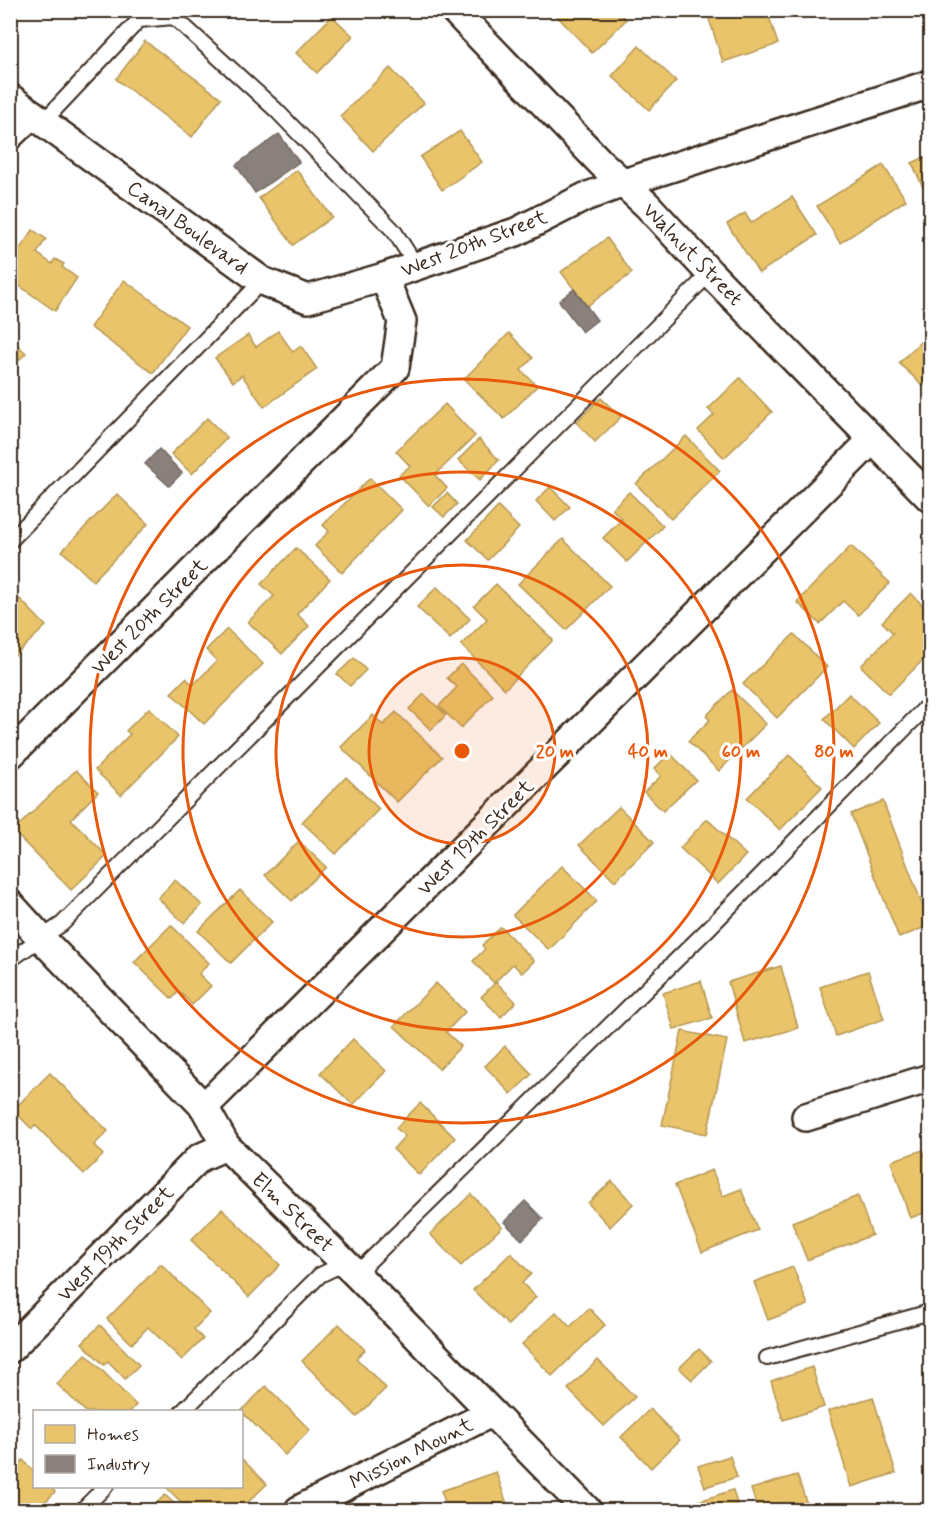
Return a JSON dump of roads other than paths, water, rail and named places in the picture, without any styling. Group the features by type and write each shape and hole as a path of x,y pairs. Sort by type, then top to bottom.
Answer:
{"street":[{"name":"Walnut Street","path":"454,10 930,498"},
{"name":"West 20th Street","path":"10,755 395,368 402,321 384,277 516,232 585,196 930,84"},
{"name":"Canal Boulevard","path":"10,98 262,281 308,299 384,277"},
{"path":"10,135 38,118"},
{"name":"West 19th Street","path":"204,1107 873,439"},
{"name":"Elm Street","path":"10,904 204,1107 226,1146 351,1268 587,1510"},
{"path":"806,1117 930,1078"},
{"name":"West 19th Street","path":"10,1349 200,1158 226,1146"},
{"name":"Mission Mount","path":"299,1510 491,1413"}],"lane":[{"path":"38,118 139,20 174,17 276,110 394,231 417,267"},
{"path":"10,960 62,924 710,273"},
{"path":"10,541 262,281"},
{"path":"184,1410 320,1275 351,1268 708,929 930,703"},
{"path":"767,1358 930,1312"},
{"path":"82,1510 104,1488"}]}
